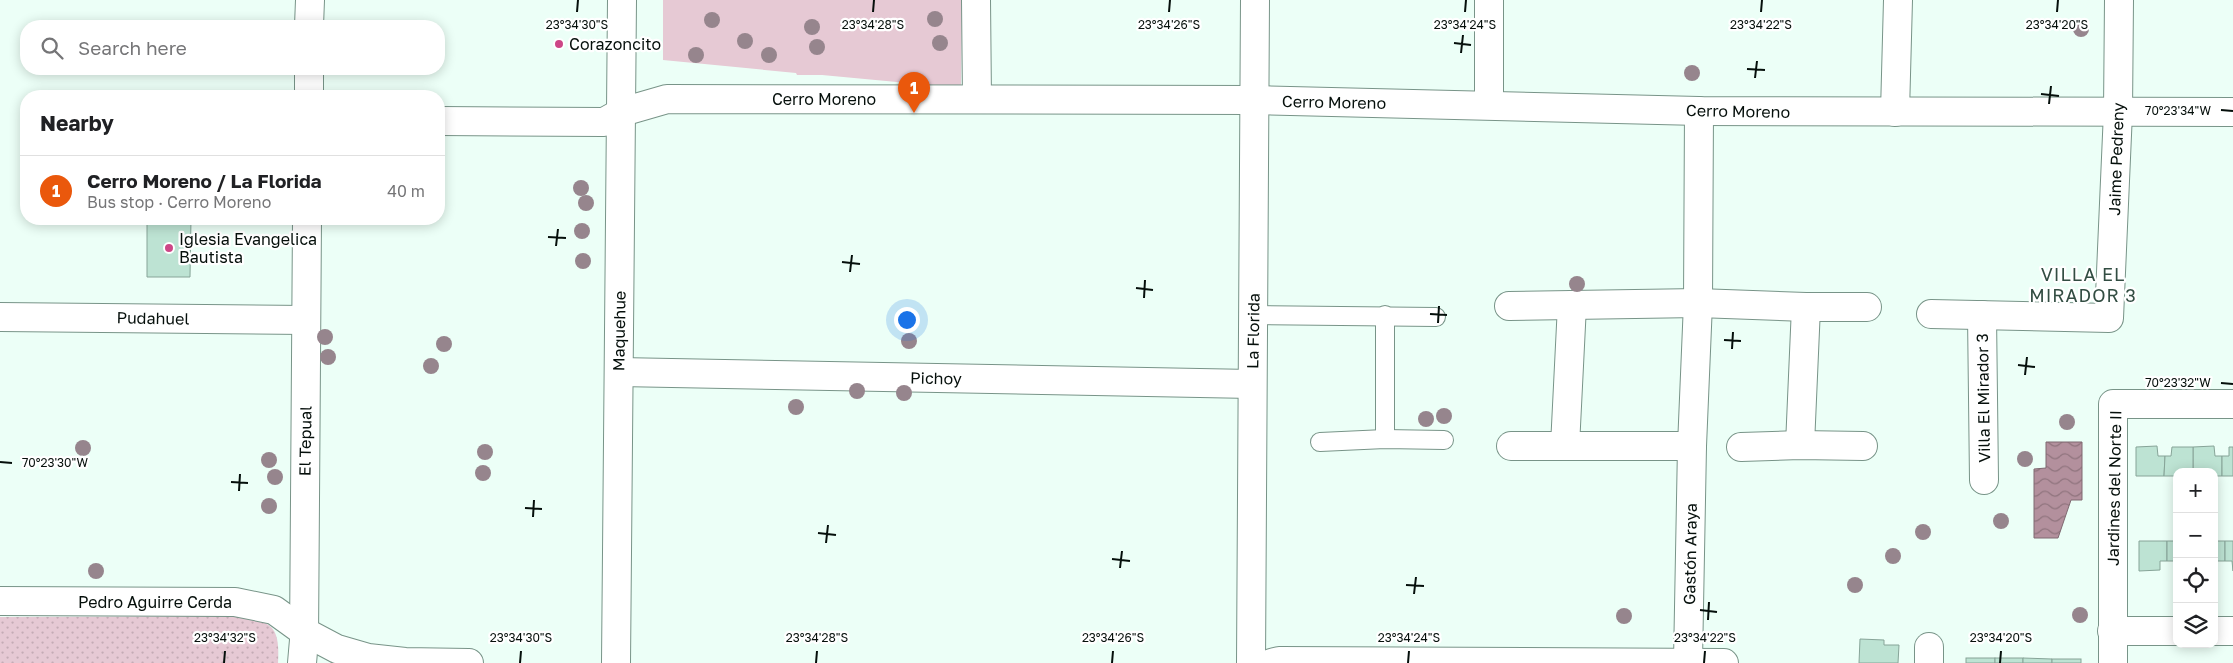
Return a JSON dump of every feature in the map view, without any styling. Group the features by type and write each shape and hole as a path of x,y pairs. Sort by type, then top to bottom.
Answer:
{"street":[{"path":"309,20 310,0"},
{"name":"Maquehue","path":"616,663 622,0"},
{"path":"976,0 977,100"},
{"name":"La Florida","path":"1251,663 1255,0"},
{"path":"1489,0 1489,105"},
{"path":"1895,112 1898,0"},
{"name":"Jaime Pedreny","path":"2109,318 2118,112 2118,0"},
{"path":"309,75 309,90"},
{"name":"Cerro Moreno","path":"445,121 604,122 622,112 667,99 1254,100 1699,111 2233,112"},
{"name":"Gastón Araya","path":"1688,661 1692,446 1698,303 1699,111"},
{"name":"El Tepual","path":"302,663 304,640 307,225"},
{"path":"1509,306 1698,303 1867,307"},
{"path":"1565,446 1572,305"},
{"path":"1800,445 1806,307"},
{"name":"Villa El Mirador 3","path":"1931,314 2109,318"},
{"name":"Villa El Mirador 3","path":"1982,315 1984,480"},
{"name":"Pudahuel","path":"0,317 306,320"},
{"name":"Pichoy","path":"619,372 1252,384"},
{"name":"Jardines del Norte II","path":"2113,663 2113,404 2233,404"},
{"path":"1741,447 1800,445 1863,446"},
{"path":"1512,446 1692,446"},
{"name":"Pedro Aguirre Cerda","path":"0,602 235,602 274,610 303,630 337,649 368,658 405,662 469,663"},
{"path":"2112,631 2173,631"},
{"path":"2218,631 2233,631"},
{"path":"1271,663 1279,661 1688,661 1724,663"}],"lane":[{"path":"1253,315 1436,316"},
{"path":"1385,315 1385,439"},
{"path":"1320,442 1385,439 1444,440"}],"shaded area":[{"path":"663,0 962,0 961,88 822,75 797,75 796,73 663,60"},
{"path":"237,616 258,620 266,623 271,628 275,633 277,641 278,663 0,663 0,617"}],"water":[{"path":"2046,442 2082,442 2082,500 2071,500 2058,538 2034,538 2034,469 2046,468"}],"building":[{"name":"Iglesia Evangelica Bautista","path":"147,225 191,225 190,277 147,277"},
{"path":"2157,446 2158,456 2165,456 2164,476 2136,476 2136,447"},
{"path":"2214,446 2215,456 2222,456 2222,476 2218,476 2218,468 2193,468 2193,447"},
{"path":"2172,447 2193,447 2193,468 2173,468 2173,476 2164,476 2165,456 2171,456"},
{"path":"2229,447 2233,447 2233,476 2222,476 2222,456 2229,456"},
{"path":"2139,541 2167,541 2167,561 2160,561 2160,570 2139,571"},
{"path":"2167,541 2173,541 2173,561 2167,561"},
{"path":"2218,541 2225,541 2225,561 2218,561"},
{"path":"2225,541 2233,541 2233,571 2232,561 2225,561"},
{"path":"1860,639 1884,640 1884,645 1899,645 1898,663 1859,663"},
{"path":"1966,658 1995,658 1995,663 1966,663"},
{"path":"1995,658 2023,658 2023,663 1995,663"},
{"path":"2023,658 2052,659 2052,663 2023,663"},
{"path":"2052,659 2081,659 2081,663 2052,663"}],"place":[{"name":"Corazoncito","path":"559,44"},
{"name":"Cerro Moreno / La Florida","path":"914,113"},
{"name":"Iglesia Evangelica Bautista","path":"169,248"}],"district":[{"name":"VILLA EL MIRADOR 3","path":"2083,285"}]}
